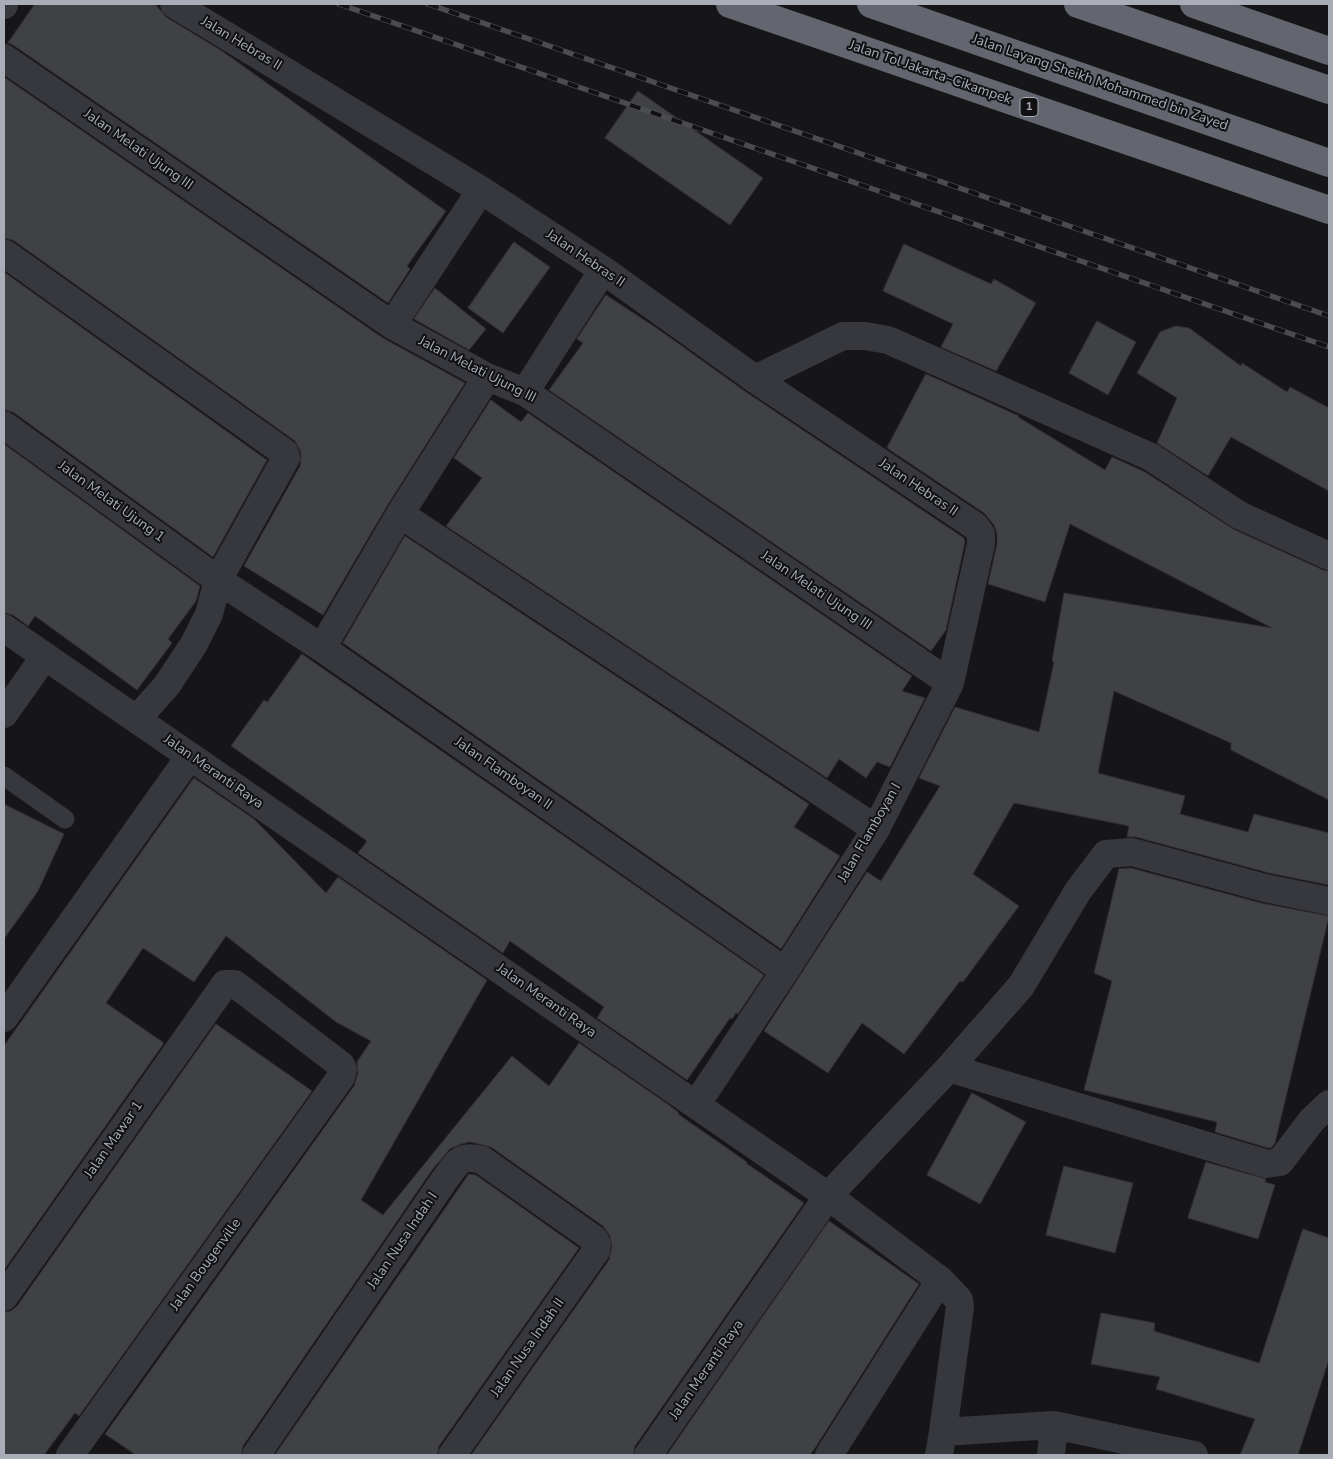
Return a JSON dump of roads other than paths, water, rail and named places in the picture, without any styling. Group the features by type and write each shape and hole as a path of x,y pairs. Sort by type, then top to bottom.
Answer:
{"highway":[{"name":"Jalan Tol Jakarta–Cikampek","path":"730,4 1329,210"},
{"name":"Jalan Layang Sheikh Mohammed bin Zayed","path":"871,4 1329,163"},
{"path":"1078,4 1329,90"},
{"path":"1194,4 1329,51"}],"street":[{"name":"Jalan Hebras II","path":"174,4 481,190 603,270 755,379 975,526 981,534"},
{"name":"Jalan Melati Ujung III","path":"4,58 392,325 487,377 525,392 950,683"},
{"path":"392,325 481,190"},
{"path":"4,252 285,453 286,458 218,580 210,614 194,644 166,685 137,719"},
{"path":"525,392 603,270"},
{"path":"755,379 843,336 865,336 888,340 1151,457 1239,515 1329,556"},
{"path":"322,648 400,514 487,377"},
{"name":"Jalan Melati Ujung 1","path":"4,425 218,580"},
{"path":"400,514 876,828"},
{"name":"Jalan Flamboyan I","path":"696,1105 785,971 876,828 950,683 981,544 981,534"},
{"name":"Jalan Flamboyan II","path":"218,580 322,648 785,971"},
{"name":"Jalan Meranti Raya","path":"4,628 828,1196 648,1455"},
{"path":"4,714 45,656"},
{"path":"4,1018 190,756"},
{"path":"1194,1455 1054,1425 941,1444 960,1307 959,1300 940,1280 828,1196 948,1068 1021,986 1078,891 1106,854 1132,852 1264,888 1329,901"},
{"name":"Jalan Bougenville","path":"70,1455 343,1074 341,1065 334,1059 235,984 225,984"},
{"name":"Jalan Mawar 1","path":"4,1297 225,984"},
{"path":"948,1068 1267,1164 1280,1162 1312,1120 1329,1104"},
{"name":"Jalan Nusa Indah I","path":"256,1455 459,1162 470,1157 482,1160 594,1239"},
{"name":"Jalan Nusa Indah II","path":"452,1455 596,1251 597,1244 594,1239"},
{"path":"829,1455 940,1280"},
{"path":"1051,1455 1054,1425"}],"lane":[{"path":"4,776 65,819"}],"railway":[{"path":"339,4 1329,347"},
{"path":"428,4 1329,316"}]}
